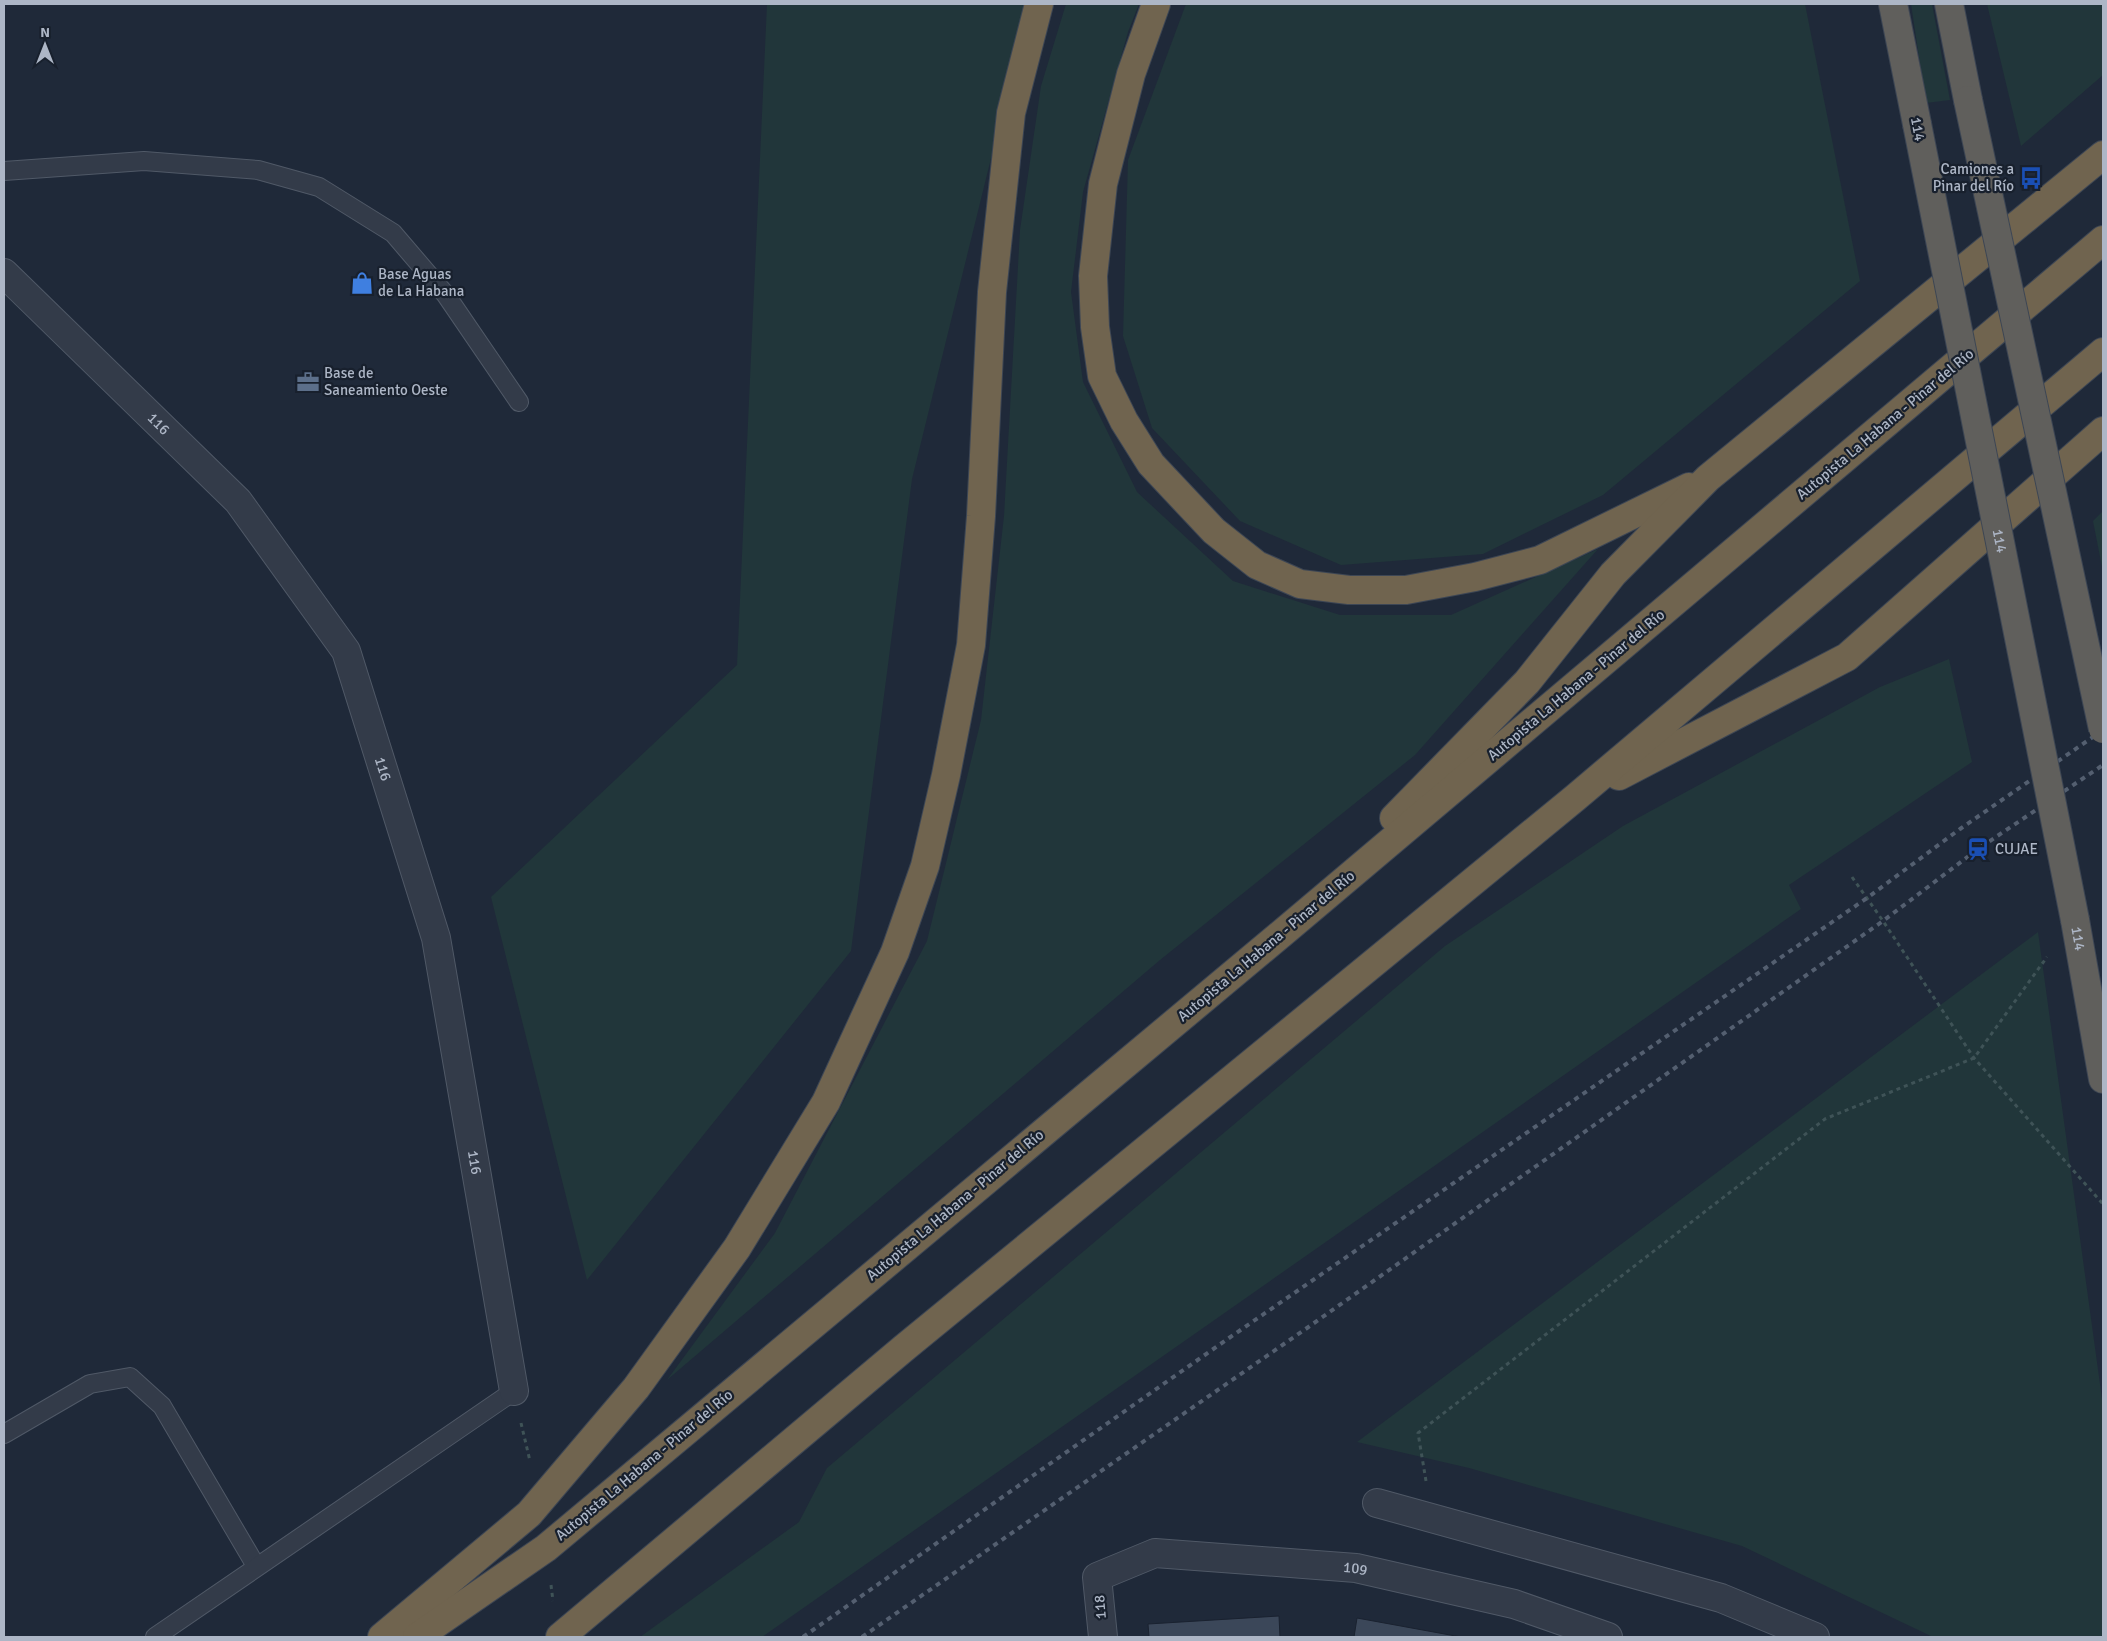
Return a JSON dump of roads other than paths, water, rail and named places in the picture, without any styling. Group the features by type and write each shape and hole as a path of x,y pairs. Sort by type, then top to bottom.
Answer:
{"highway":[{"path":"382,1637 529,1514 636,1388 737,1248 826,1102 895,952 925,866 946,776 971,645 982,516 993,282 1011,113 1039,4"},
{"path":"1156,4 1131,74 1103,184 1093,276 1095,327 1102,376 1124,421 1151,464 1214,531 1257,565 1300,584 1349,590 1406,590 1475,577 1540,560 1708,478"},
{"name":"114","path":"1893,4 2075,920 2103,1079"},
{"path":"1949,4 2103,729"},
{"path":"1287,929 1527,682 1613,574 1708,478 2103,155"},
{"name":"Autopista La Habana - Pinar del Río","path":"418,1637 546,1548 1287,929 2103,240"},
{"path":"560,1637 904,1348 1576,798 2103,352"},
{"path":"1576,798 1847,657 2103,431"}],"street":[{"name":"116","path":"4,272 238,501 346,651 436,938 514,1391"},
{"path":"1377,1503 1721,1598 1815,1637"},
{"name":"109","path":"1098,1577 1155,1553 1356,1568 1514,1604 1608,1637"},
{"name":"118","path":"1098,1577 1102,1637"}],"lane":[{"path":"4,171 144,161 258,170 319,188 392,234 446,295 519,402"},
{"path":"4,1434 90,1384 130,1377 162,1406 256,1566"},
{"path":"155,1637 514,1391"}],"railway":[{"path":"803,1637 1229,1338 1867,898 1960,829 2103,730"},
{"path":"862,1637 1307,1328 1883,921 1978,849 2103,765"}],"place":[{"name":"Camiones a Pinar del Río","path":"2031,178"},
{"name":"Base Aguas de La Habana","path":"362,283"},
{"name":"Base de Saneamiento Oeste","path":"308,382"},
{"name":"CUJAE","path":"1978,849"}]}
